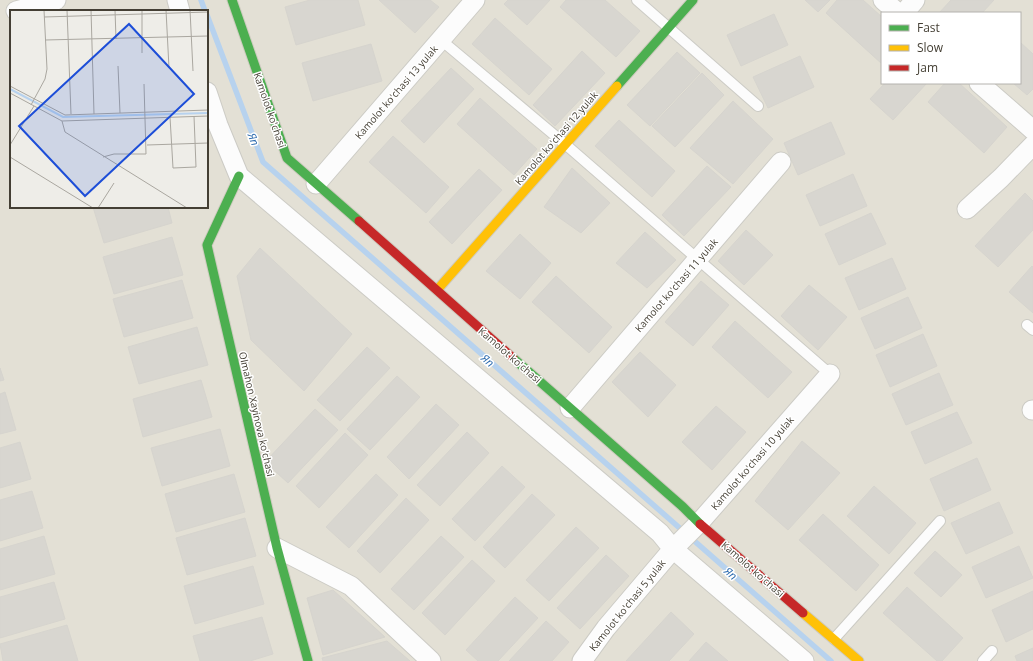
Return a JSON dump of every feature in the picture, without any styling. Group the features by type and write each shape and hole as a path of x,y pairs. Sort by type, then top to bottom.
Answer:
{"street":[{"path":"20,10 56,0"},
{"path":"177,0 180,10"},
{"name":"Kamolot ko'chasi","path":"232,0 287,158 683,507 699,523 859,661"},
{"name":"Kamolot ko'chasi 13 yulak","path":"316,184 476,0"},
{"name":"Kamolot ko'chasi 12 yulak","path":"437,290 693,0"},
{"path":"883,0 897,12"},
{"path":"905,12 915,0"},
{"path":"0,15 10,12"},
{"path":"980,84 1033,130"},
{"path":"208,95 218,125 239,176 660,533 672,549 804,661"},
{"path":"967,208 1001,178 1033,145"},
{"name":"Kamolot ko'chasi 11 yulak","path":"570,408 781,162"},
{"name":"Olmahon Xayinova ko'chasi","path":"239,176 207,245 277,548 308,661"},
{"name":"Kamolot ko'chasi 10 yulak","path":"672,549 699,523 830,374"},
{"path":"277,548 351,586 431,661"},
{"name":"Kamolot ko'chasi 5 yulak","path":"582,661 606,628 672,549"}],"lane":[{"path":"637,0 758,106"},
{"path":"441,40 565,144 830,374"},
{"path":"834,639 940,520"},
{"path":"983,661 992,651"}],"shaded area":[{"path":"0,0 1033,0 1033,661 0,661"}],"building":[{"path":"310,0 358,0 365,25 296,45 285,7"},
{"path":"379,0 430,0 439,7 415,33"},
{"path":"508,0 550,0 527,25 504,4"},
{"path":"566,0 605,0 640,31 616,57 560,7"},
{"path":"805,0 830,0 818,12"},
{"path":"837,0 863,0 881,16 881,63 826,13"},
{"path":"951,0 994,0 983,12 940,12"},
{"path":"774,14 788,45 741,66 727,35"},
{"path":"495,18 552,69 529,95 472,44"},
{"path":"1021,43 1033,54 1033,89 1027,95 1014,84 1021,84"},
{"path":"371,44 382,81 313,101 302,63"},
{"path":"582,51 605,73 555,126 533,105"},
{"path":"677,52 700,73 650,126 627,105"},
{"path":"800,56 814,87 768,108 753,77"},
{"path":"451,68 474,89 424,143 401,121"},
{"path":"702,73 724,95 675,147 652,126"},
{"path":"884,84 926,84 893,120 870,99"},
{"path":"944,84 960,84 1007,127 984,153 928,102"},
{"path":"480,98 537,149 514,175 457,124"},
{"path":"733,101 773,139 733,184 690,148"},
{"path":"619,120 675,171 652,197 595,146"},
{"path":"831,122 845,154 798,175 784,143"},
{"path":"393,136 449,187 426,213 369,162"},
{"path":"707,166 731,187 684,236 662,215"},
{"path":"572,168 610,203 581,233 544,207"},
{"path":"479,169 502,190 452,244 429,222"},
{"path":"853,174 867,206 820,226 806,195"},
{"path":"1025,193 1033,201 1033,230 998,267 975,246"},
{"path":"93,208 168,208 172,223 104,243"},
{"path":"871,213 886,244 839,265 825,234"},
{"path":"746,230 773,255 744,285 718,261"},
{"path":"645,232 676,260 647,288 616,263"},
{"path":"520,234 551,263 520,299 486,271"},
{"path":"172,237 183,275 114,294 103,257"},
{"path":"260,248 352,334 304,391 251,340 237,276"},
{"path":"892,258 906,289 859,310 845,278"},
{"path":"1032,266 1033,267 1033,313 1009,292"},
{"path":"556,276 612,327 589,353 532,302"},
{"path":"182,280 193,318 124,337 113,299"},
{"path":"701,281 729,305 693,346 665,322"},
{"path":"809,285 847,317 818,350 781,316"},
{"path":"908,297 922,328 875,349 861,318"},
{"path":"735,321 792,372 768,398 712,347"},
{"path":"197,327 208,365 139,384 128,347"},
{"path":"923,334 937,366 890,387 876,355"},
{"path":"367,347 390,368 340,421 317,400"},
{"path":"640,352 676,385 648,417 612,382"},
{"path":"0,368 4,380 0,381"},
{"path":"939,373 953,405 906,425 892,394"},
{"path":"397,376 420,397 370,450 347,429"},
{"path":"201,380 212,417 143,437 133,399"},
{"path":"5,392 16,430 0,434 0,394"},
{"path":"436,404 459,425 409,479 387,457"},
{"path":"716,406 746,432 712,470 682,442"},
{"path":"315,409 338,430 288,483 265,462"},
{"path":"957,412 972,443 925,464 911,432"},
{"path":"220,429 230,466 162,486 151,448"},
{"path":"467,432 489,453 440,506 417,485"},
{"path":"345,433 368,455 319,508 296,486"},
{"path":"802,441 840,473 788,530 755,501"},
{"path":"20,442 31,479 0,488 0,448"},
{"path":"977,458 991,490 944,511 930,479"},
{"path":"502,466 525,487 475,541 452,519"},
{"path":"234,474 245,512 176,532 165,494"},
{"path":"376,474 398,495 349,548 326,527"},
{"path":"874,486 916,523 889,554 847,516"},
{"path":"32,491 43,528 0,541 0,500"},
{"path":"532,494 555,515 505,568 483,547"},
{"path":"406,498 429,520 380,573 357,551"},
{"path":"999,502 1013,533 966,554 951,523"},
{"path":"823,514 879,565 856,591 799,540"},
{"path":"245,518 256,556 187,575 176,538"},
{"path":"576,527 599,548 549,601 526,580"},
{"path":"44,536 55,574 0,590 0,549"},
{"path":"441,536 464,557 414,610 391,589"},
{"path":"1019,546 1033,578 986,598 972,567"},
{"path":"935,551 962,575 941,597 914,573"},
{"path":"606,555 629,576 580,629 557,608"},
{"path":"472,560 495,581 445,635 422,613"},
{"path":"253,566 264,604 195,624 184,586"},
{"path":"54,582 65,619 0,638 0,597"},
{"path":"907,587 963,638 942,661 937,661 883,613"},
{"path":"333,590 385,637 323,655 307,598"},
{"path":"1033,591 1033,629 1006,642 992,610"},
{"path":"515,597 538,618 498,661 478,661 466,650"},
{"path":"671,612 694,634 669,661 626,661"},
{"path":"262,617 273,654 250,661 200,661 193,636"},
{"path":"546,621 569,642 552,661 509,661"},
{"path":"67,625 78,661 3,661 0,644"},
{"path":"387,641 410,661 323,661 322,658"},
{"path":"706,642 728,661 689,661"},
{"path":"1033,648 1033,661 1017,661 1015,656"}],"waterway":[{"name":"Яп","path":"201,0 205,10"},
{"name":"Яп","path":"208,18 263,162 831,661"}],"traffic: fast":[{"path":"232,0 287,158 359,221"},
{"path":"617,86 693,0"},
{"path":"239,176 207,245 277,548 308,661"},
{"path":"513,358 683,507 700,524"}],"traffic: slow":[{"path":"437,290 617,86"},
{"path":"803,613 859,661"}],"traffic: jam":[{"path":"359,221 513,358"},
{"path":"700,524 803,613"}]}
